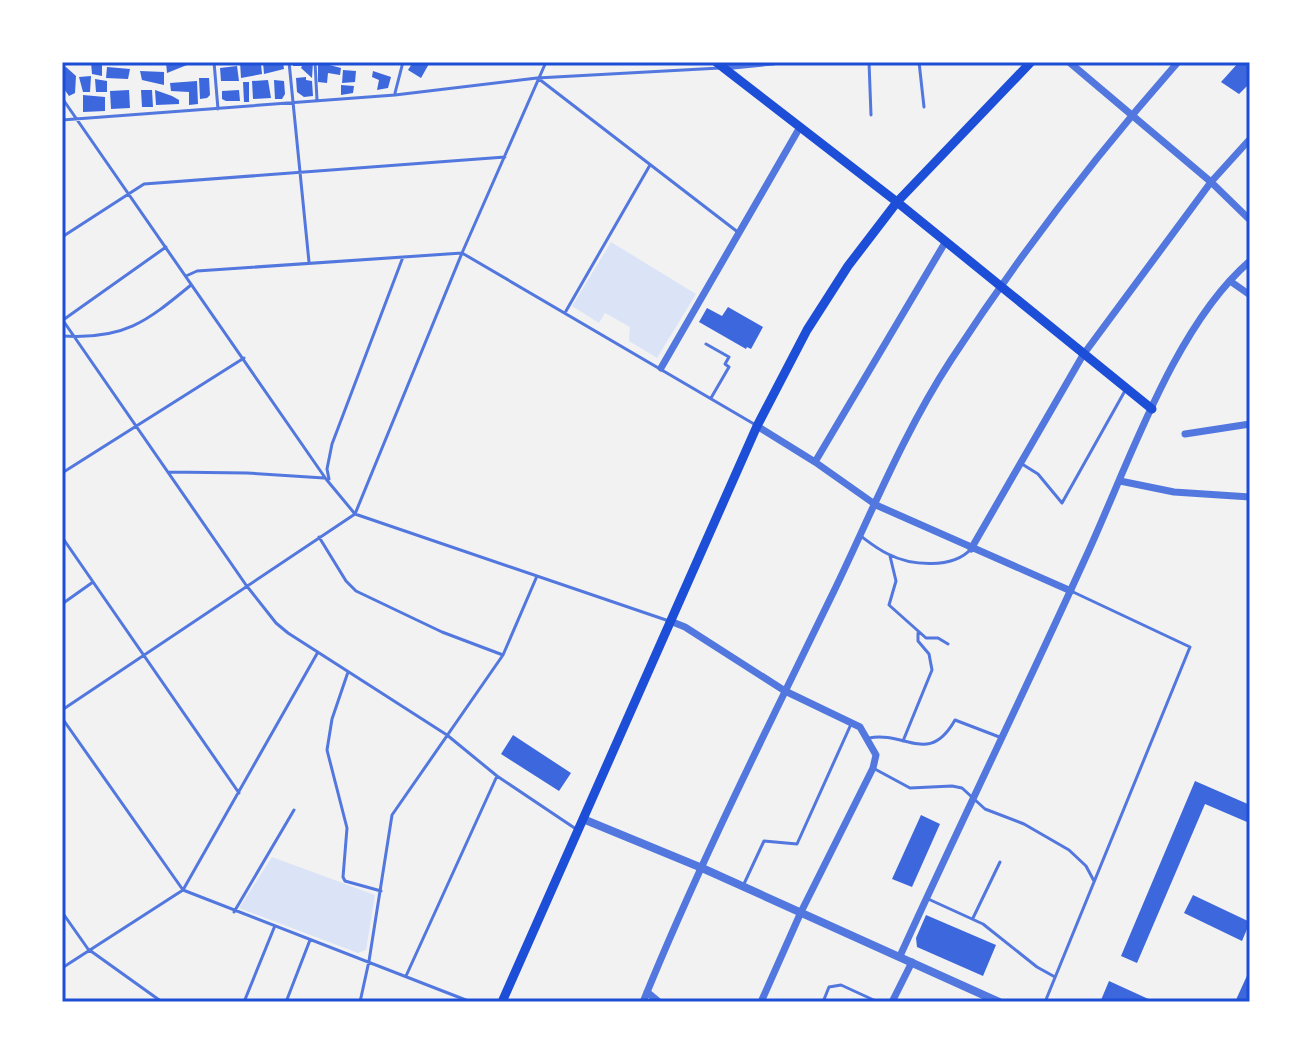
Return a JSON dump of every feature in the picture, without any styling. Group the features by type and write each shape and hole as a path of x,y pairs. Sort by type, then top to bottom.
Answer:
{"main road":[{"path":"502,1002 757,426 814,319 848,266 897,202 1031,62"},
{"path":"719,65 897,202 1152,409"}],"street":[{"path":"719,65 771,62"},
{"path":"1069,62 1211,182 1250,220"},
{"path":"643,1002 785,691 943,374 1001,287 1131,115 1178,62"},
{"path":"661,368 800,127"},
{"path":"971,549 1083,355 1211,182 1250,139"},
{"path":"815,462 946,241"},
{"path":"900,956 1071,591 1152,409 1193,330 1209,306 1250,261"},
{"path":"1230,281 1250,295"},
{"path":"1185,434 1250,424"},
{"path":"757,426 876,505 1071,591"},
{"path":"1120,481 1174,492 1250,497"},
{"path":"670,621 685,627 785,691 852,722 868,738 876,755 873,768 801,912 761,1002"},
{"path":"583,819 743,886 999,1002"},
{"path":"892,1002 912,962"},
{"path":"647,992 659,1002"}],"lane":[{"path":"214,62 218,109"},
{"path":"289,62 309,262"},
{"path":"315,62 317,100"},
{"path":"395,95 403,62"},
{"path":"62,710 355,514 462,253 546,62"},
{"path":"869,62 871,115"},
{"path":"919,62 924,107"},
{"path":"62,120 395,95 537,78 719,65"},
{"path":"537,78 739,233"},
{"path":"62,98 328,481 355,514 670,621"},
{"path":"62,237 144,184 505,157"},
{"path":"565,312 650,165"},
{"path":"166,247 62,319 246,585 276,623 447,735 497,776 578,830"},
{"path":"186,276 197,271 462,253 757,426"},
{"path":"328,481 332,444 404,256"},
{"path":"62,336 126,330 153,316 192,284"},
{"path":"706,344 729,357 725,364 729,367 711,398"},
{"path":"62,473 244,358"},
{"path":"1020,462 1038,474 1062,503 1126,389"},
{"path":"168,472 247,473 328,481"},
{"path":"861,536 890,556 911,561 950,562 964,557 971,549"},
{"path":"62,537 239,793"},
{"path":"319,537 346,581 356,591 442,632 503,655"},
{"path":"890,556 896,581 889,605 918,633 930,640 943,639 948,644"},
{"path":"360,1002 392,815 503,655 537,576"},
{"path":"62,604 93,582"},
{"path":"1045,1002 1190,647 1071,591"},
{"path":"903,741 932,670 929,654 918,641 918,633"},
{"path":"62,968 183,890 318,652"},
{"path":"348,672 328,739 328,761 347,828 343,877 345,881 381,891"},
{"path":"62,718 183,890 274,928 369,961 471,1002"},
{"path":"868,738 885,736 926,745 940,739 955,720 1002,738"},
{"path":"743,886 764,841 797,844 852,722"},
{"path":"873,768 910,788 962,788 985,809 1024,824 1069,850 1086,866 1094,881"},
{"path":"406,976 497,776"},
{"path":"234,912 294,810"},
{"path":"973,918 1000,862"},
{"path":"926,898 973,918 1055,977"},
{"path":"62,912 88,949 162,1002"},
{"path":"244,1002 274,928"},
{"path":"286,1002 310,940"},
{"path":"823,1002 829,987 841,985 878,1002"}],"shaded area":[{"path":"611,242 696,294 657,358 629,341 630,327 605,313 599,323 572,306"},
{"path":"272,857 375,895 366,950 358,953 239,908"}],"building":[{"path":"91,62 102,62 102,76 92,74"},
{"path":"166,62 187,62 187,65 167,73"},
{"path":"240,62 259,62 262,74 241,78"},
{"path":"263,62 283,62 284,69 264,74"},
{"path":"293,62 313,62 312,78 302,66 293,66"},
{"path":"318,62 341,68 340,75 328,73 327,83 318,82"},
{"path":"413,62 430,62 421,78 408,70"},
{"path":"1239,62 1250,62 1250,83 1239,94 1221,82"},
{"path":"237,66 239,81 221,81 220,68"},
{"path":"66,67 76,76 75,93 69,96 62,86 62,69"},
{"path":"107,67 130,69 128,79 106,78"},
{"path":"343,70 356,71 355,82 342,83"},
{"path":"140,71 164,72 164,85 142,80"},
{"path":"373,71 391,77 388,88 377,90 379,80 372,77"},
{"path":"91,76 90,92 83,92 79,77"},
{"path":"306,77 306,80 312,81 313,96 304,97 297,92 296,78"},
{"path":"199,78 209,78 210,95 207,98 200,99"},
{"path":"95,79 107,81 107,92 96,92"},
{"path":"268,80 271,98 253,99 252,81"},
{"path":"274,80 284,81 285,94 282,99 275,99"},
{"path":"197,81 198,104 189,105 189,92 171,91 170,83"},
{"path":"243,82 249,82 249,102 244,102"},
{"path":"341,85 354,86 353,93 341,95"},
{"path":"129,90 130,108 111,109 110,91"},
{"path":"141,90 152,90 153,107 142,107"},
{"path":"155,90 179,100 179,104 156,105"},
{"path":"239,90 240,101 222,99 222,91"},
{"path":"83,95 105,97 105,111 83,112"},
{"path":"728,307 763,327 751,349 699,322 707,308 722,316"},
{"path":"513,735 571,773 559,791 501,754"},
{"path":"1195,781 1250,805 1250,816 1247,822 1205,804 1137,963 1121,956"},
{"path":"921,815 940,824 912,887 892,879"},
{"path":"1193,895 1250,922 1242,941 1184,913"},
{"path":"926,915 996,945 983,976 917,947 916,938"},
{"path":"1250,969 1250,1002 1235,1002"},
{"path":"1109,981 1155,1002 1101,1000"}]}
